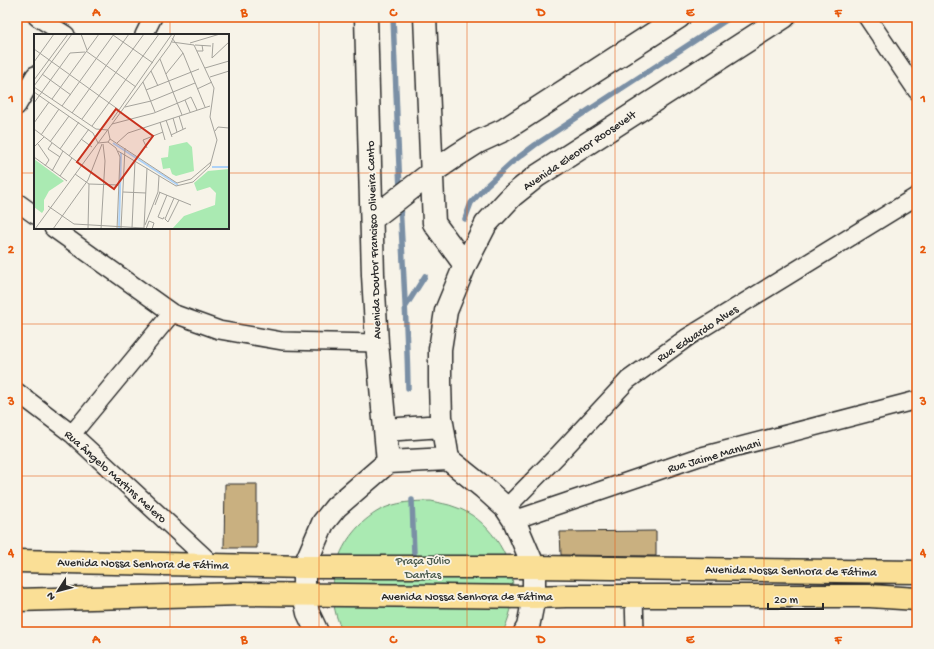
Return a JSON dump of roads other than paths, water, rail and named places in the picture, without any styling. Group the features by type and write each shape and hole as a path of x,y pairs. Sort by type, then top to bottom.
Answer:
{"main road":[{"name":"Avenida Nossa Senhora de Fátima","path":"17,561 304,567 534,567 917,572"},
{"name":"Avenida Nossa Senhora de Fátima","path":"17,600 242,594 534,597 870,596 917,599"}],"street":[{"path":"144,34 153,17"},
{"name":"Avenida Doutor Francisco Oliveira Canto","path":"366,17 376,216 373,275 377,343 388,462"},
{"path":"425,17 434,222 466,265"},
{"path":"376,216 431,173 478,142 504,130 679,17"},
{"name":"Avenida Eleonor Roosevelt","path":"448,459 441,417 440,349 446,311 486,224 512,196 537,176 784,17"},
{"path":"867,17 917,92"},
{"path":"17,106 34,77"},
{"name":"Rua Eduardo Alves","path":"510,514 558,455 628,380 688,337 917,196"},
{"path":"17,202 34,214"},
{"path":"54,229 172,314 219,330 282,341 377,343"},
{"path":"72,434 172,314"},
{"name":"Rua Ângelo Martins Melero","path":"17,392 72,434 212,564"},
{"name":"Rua Jaime Manhani","path":"510,514 702,456 917,400"},
{"path":"385,430 442,426"},
{"path":"317,632 308,613 304,595 304,567 322,523 336,507 388,462 448,459 484,488 510,514 534,567 534,597 528,627 525,632"},
{"path":"634,596 635,632"}],"waterway":[{"path":"393,17 400,191"},
{"path":"465,219 471,203 487,185 511,163 535,145 731,17"},
{"path":"400,203 408,388"},
{"path":"406,306 425,276"},
{"path":"412,500 414,554"}],"park label":[{"name":"Praça Júlio Dantas","path":"423,567"}]}
